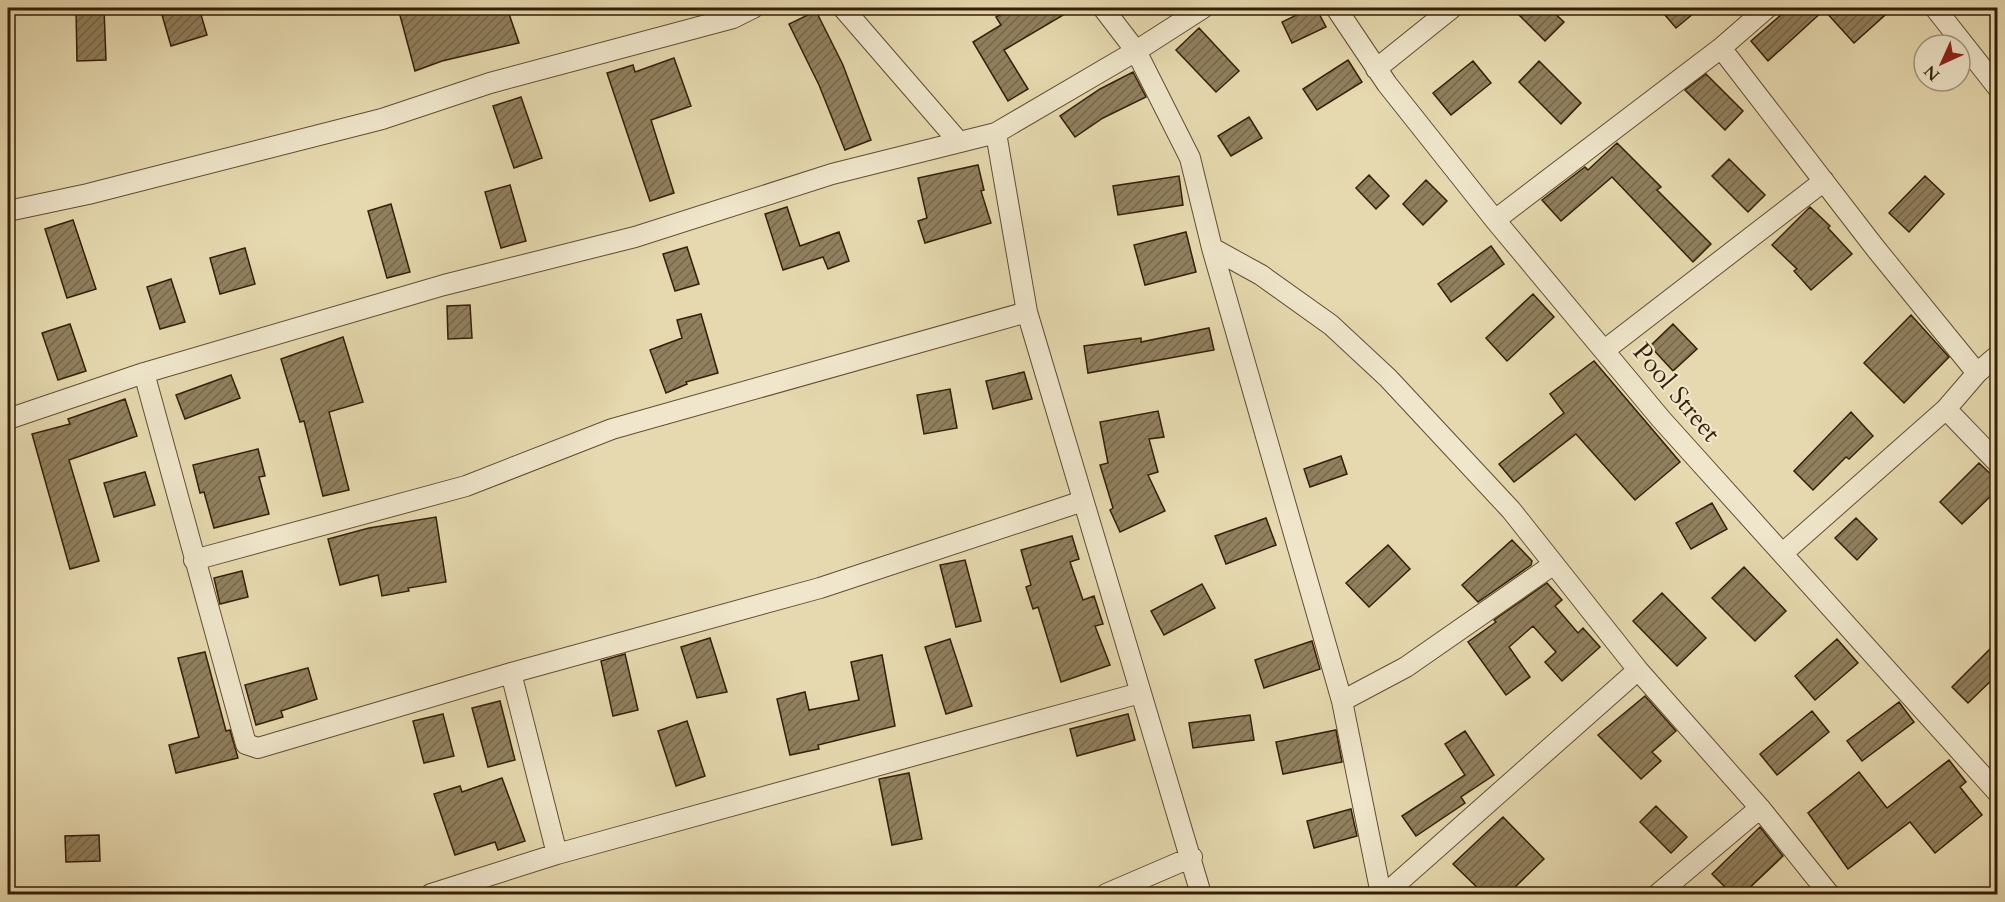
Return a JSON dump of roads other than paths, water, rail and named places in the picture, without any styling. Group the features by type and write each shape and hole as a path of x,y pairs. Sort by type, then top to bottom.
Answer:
{"street":[{"path":"8,211 88,194 382,119 490,83 733,18 753,8"},
{"path":"843,8 959,142"},
{"path":"1103,8 1136,51 1190,158 1212,248 1342,701 1383,894 1638,670"},
{"path":"8,419 144,373 444,285 635,237 832,174 996,133 1136,51 1203,8"},
{"name":"Pool Street","path":"1336,8 1376,69 1495,220 1606,349 1661,418 1998,793"},
{"path":"1376,69 1452,8"},
{"path":"1495,220 1721,48 1767,8"},
{"path":"1935,8 1998,88"},
{"path":"1721,48 1824,182 1977,373"},
{"path":"996,133 1028,312 1201,894"},
{"path":"1606,349 1824,182"},
{"path":"1212,248 1261,275 1339,333 1388,378 1496,494 1638,670 1760,808 1829,894"},
{"path":"194,560 466,486 612,429 1028,312"},
{"path":"1783,553 1946,409 1977,373 1998,355"},
{"path":"144,373 246,744 250,747 258,748 511,673 820,588 1083,501"},
{"path":"1946,409 1998,463"},
{"path":"1342,701 1406,667 1554,564"},
{"path":"511,673 557,854"},
{"path":"431,894 557,854 1140,693"},
{"path":"1658,894 1760,808"},
{"path":"1106,894 1192,858"}]}
